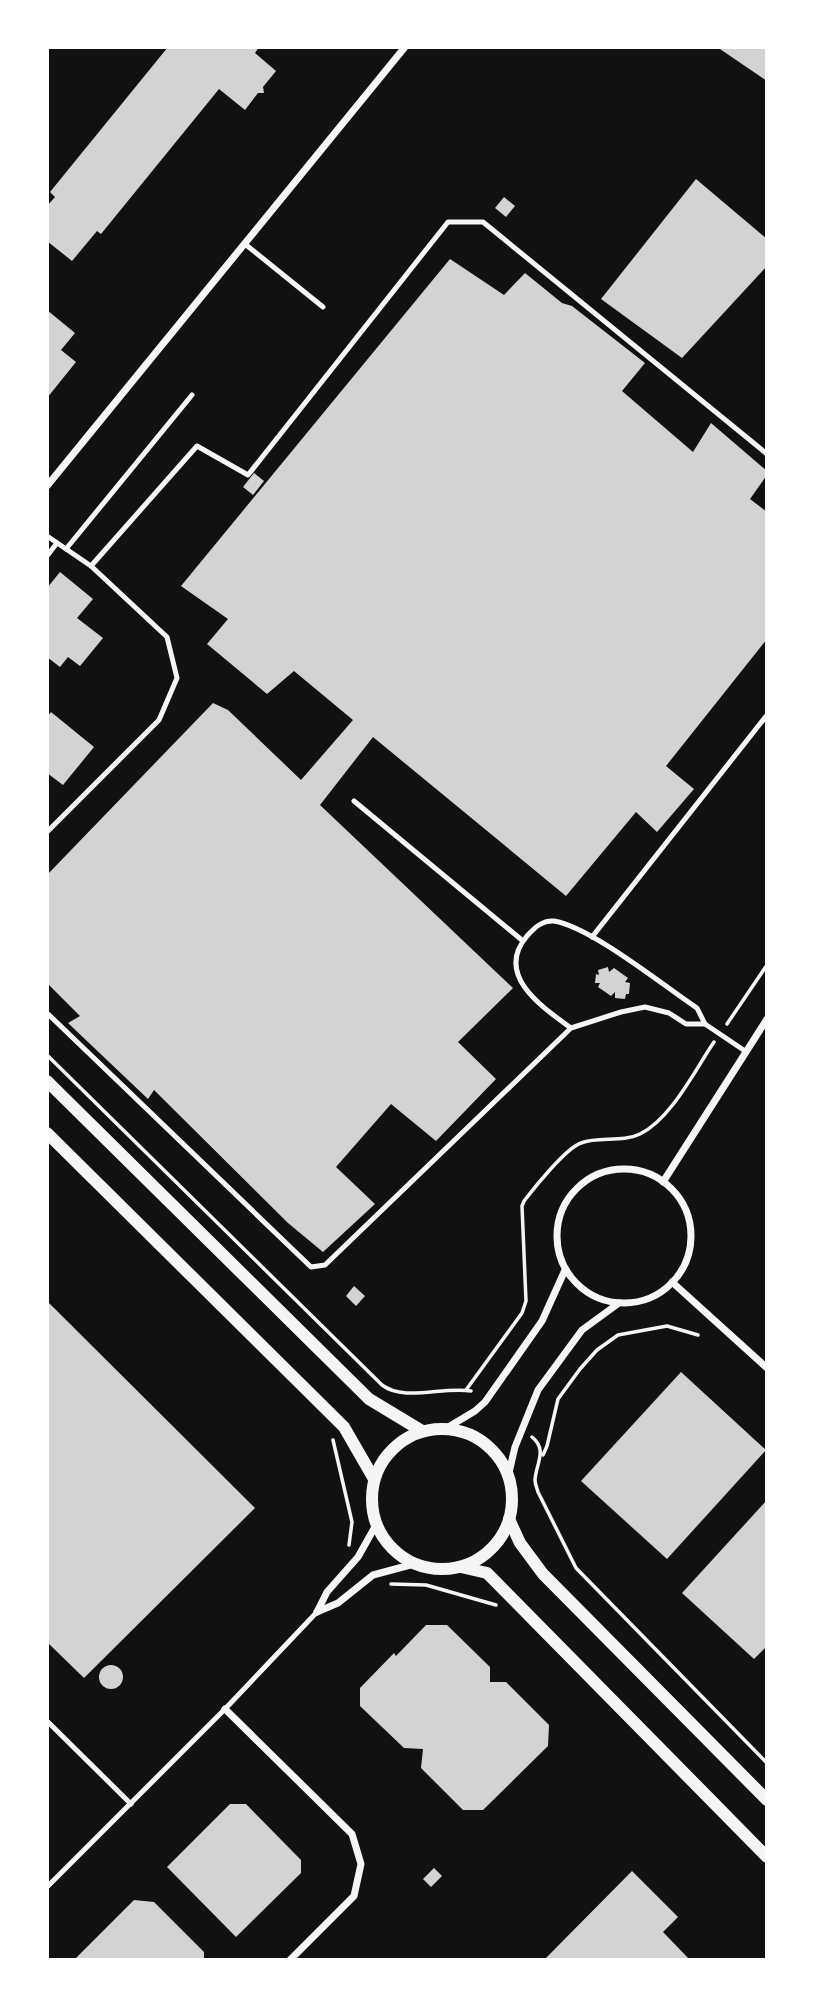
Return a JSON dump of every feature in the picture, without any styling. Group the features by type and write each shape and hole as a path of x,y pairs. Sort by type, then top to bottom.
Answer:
{"street":[{"path":"47,486 405,47"},
{"path":"663,1182 767,1019"},
{"path":"47,1081 369,1399 422,1432"},
{"path":"47,1133 344,1427 374,1479"},
{"path":"620,1169 643,1171 663,1182 679,1198 688,1219 691,1241 685,1263 673,1282 657,1294 639,1302 619,1304 600,1299 580,1287 565,1270 557,1249 557,1226 564,1204 579,1186 598,1174 620,1169"},
{"path":"445,1429 485,1402 542,1321 565,1270"},
{"path":"673,1282 767,1368"},
{"path":"461,1567 484,1556 500,1538 509,1519 512,1502 509,1476 515,1447 538,1390 582,1330 619,1304"},
{"path":"509,1476 490,1448 473,1436 445,1429 422,1432 403,1440 389,1452 374,1479 371,1502 376,1525 384,1540 396,1553 414,1564 430,1569 461,1567 487,1573 764,1855 767,1867"},
{"path":"509,1519 520,1543 543,1574 767,1800"},
{"path":"317,1612 327,1592 358,1557 376,1525"},
{"path":"317,1612 338,1603 373,1575 414,1564"},
{"path":"225,1710 352,1834 361,1864 354,1896 290,1960"}],"lane":[{"path":"91,566 197,446 248,475 448,222 483,222 767,454"},
{"path":"244,244 323,307"},
{"path":"66,549 192,395"},
{"path":"47,536 91,566 167,637 177,678 159,720 47,832"},
{"path":"47,556 57,543"},
{"path":"592,937 767,715"},
{"path":"354,801 523,941"},
{"path":"571,1028 533,999 520,982 516,962 523,941 542,922 552,921 592,937 697,1008 705,1024 745,1051"},
{"path":"47,1013 311,1267 325,1265 571,1028 645,1007 669,1013 686,1024 705,1024"},
{"path":"47,1887 225,1710 317,1612"},
{"path":"47,1721 131,1804"}],"path":[{"path":"47,1055 389,1391 402,1394 456,1388 468,1390 522,1312 526,1301 524,1201 578,1144 631,1137 656,1122 668,1110 767,965"},
{"path":"698,1335 667,1326 618,1335 597,1350 558,1399 548,1446 535,1480 538,1492 576,1568 767,1763"},
{"path":"532,1437 538,1442 542,1456"},
{"path":"332,1438 352,1522 349,1546"},
{"path":"382,1584 426,1585 502,1607"}],"building":[{"path":"168,47 259,47 255,53 276,71 263,87 264,93 258,93 245,110 219,89 101,234 97,231 72,261 47,241 47,206 55,197 50,192"},
{"path":"717,47 767,47 767,81"},
{"path":"696,179 767,239 767,266 682,358 601,299"},
{"path":"504,197 515,206 506,217 495,208"},
{"path":"450,259 504,295 525,273 645,363 622,391 693,452 711,423 767,471 750,499 767,512 767,639 666,766 694,789 657,832 636,812 566,896 373,737 320,805 513,988 458,1042 496,1079 436,1141 391,1104 336,1167 375,1204 323,1252 288,1223 154,1090 148,1099 68,1023 80,1016 47,983 47,875 213,703 228,710 301,780 353,720 294,671 267,694 207,644 228,619 181,586"},
{"path":"47,310 75,333 61,350 76,362 47,398"},
{"path":"254,473 264,481 253,495 243,487"},
{"path":"60,572 93,599 77,618 103,638 80,666 68,657 60,667 47,657 47,588"},
{"path":"51,712 94,747 63,785 47,773 47,717"},
{"path":"608,967 609,972 614,968 628,978 625,982 630,983 629,994 626,994 625,999 615,998 615,992 611,996 598,987 600,983 595,983 598,970"},
{"path":"354,1286 365,1296 356,1306 346,1296"},
{"path":"47,1301 255,1508 84,1678 47,1642"},
{"path":"681,1372 766,1450 667,1559 581,1481"},
{"path":"767,1500 767,1646 754,1659 682,1593"},
{"path":"426,1625 447,1625 490,1667 490,1682 506,1682 549,1725 548,1746 483,1810 463,1810 421,1768 423,1749 404,1748 360,1706 360,1688"},
{"path":"111,1665 122,1672 123,1677 116,1688 111,1689 100,1682 99,1677 106,1666"},
{"path":"230,1804 246,1804 301,1860 301,1873 236,1937 167,1867"},
{"path":"434,1868 442,1876 431,1887 423,1879"},
{"path":"632,1871 678,1917 663,1932 690,1960 544,1960"},
{"path":"134,1900 154,1902 204,1952 204,1960 74,1960"}]}
